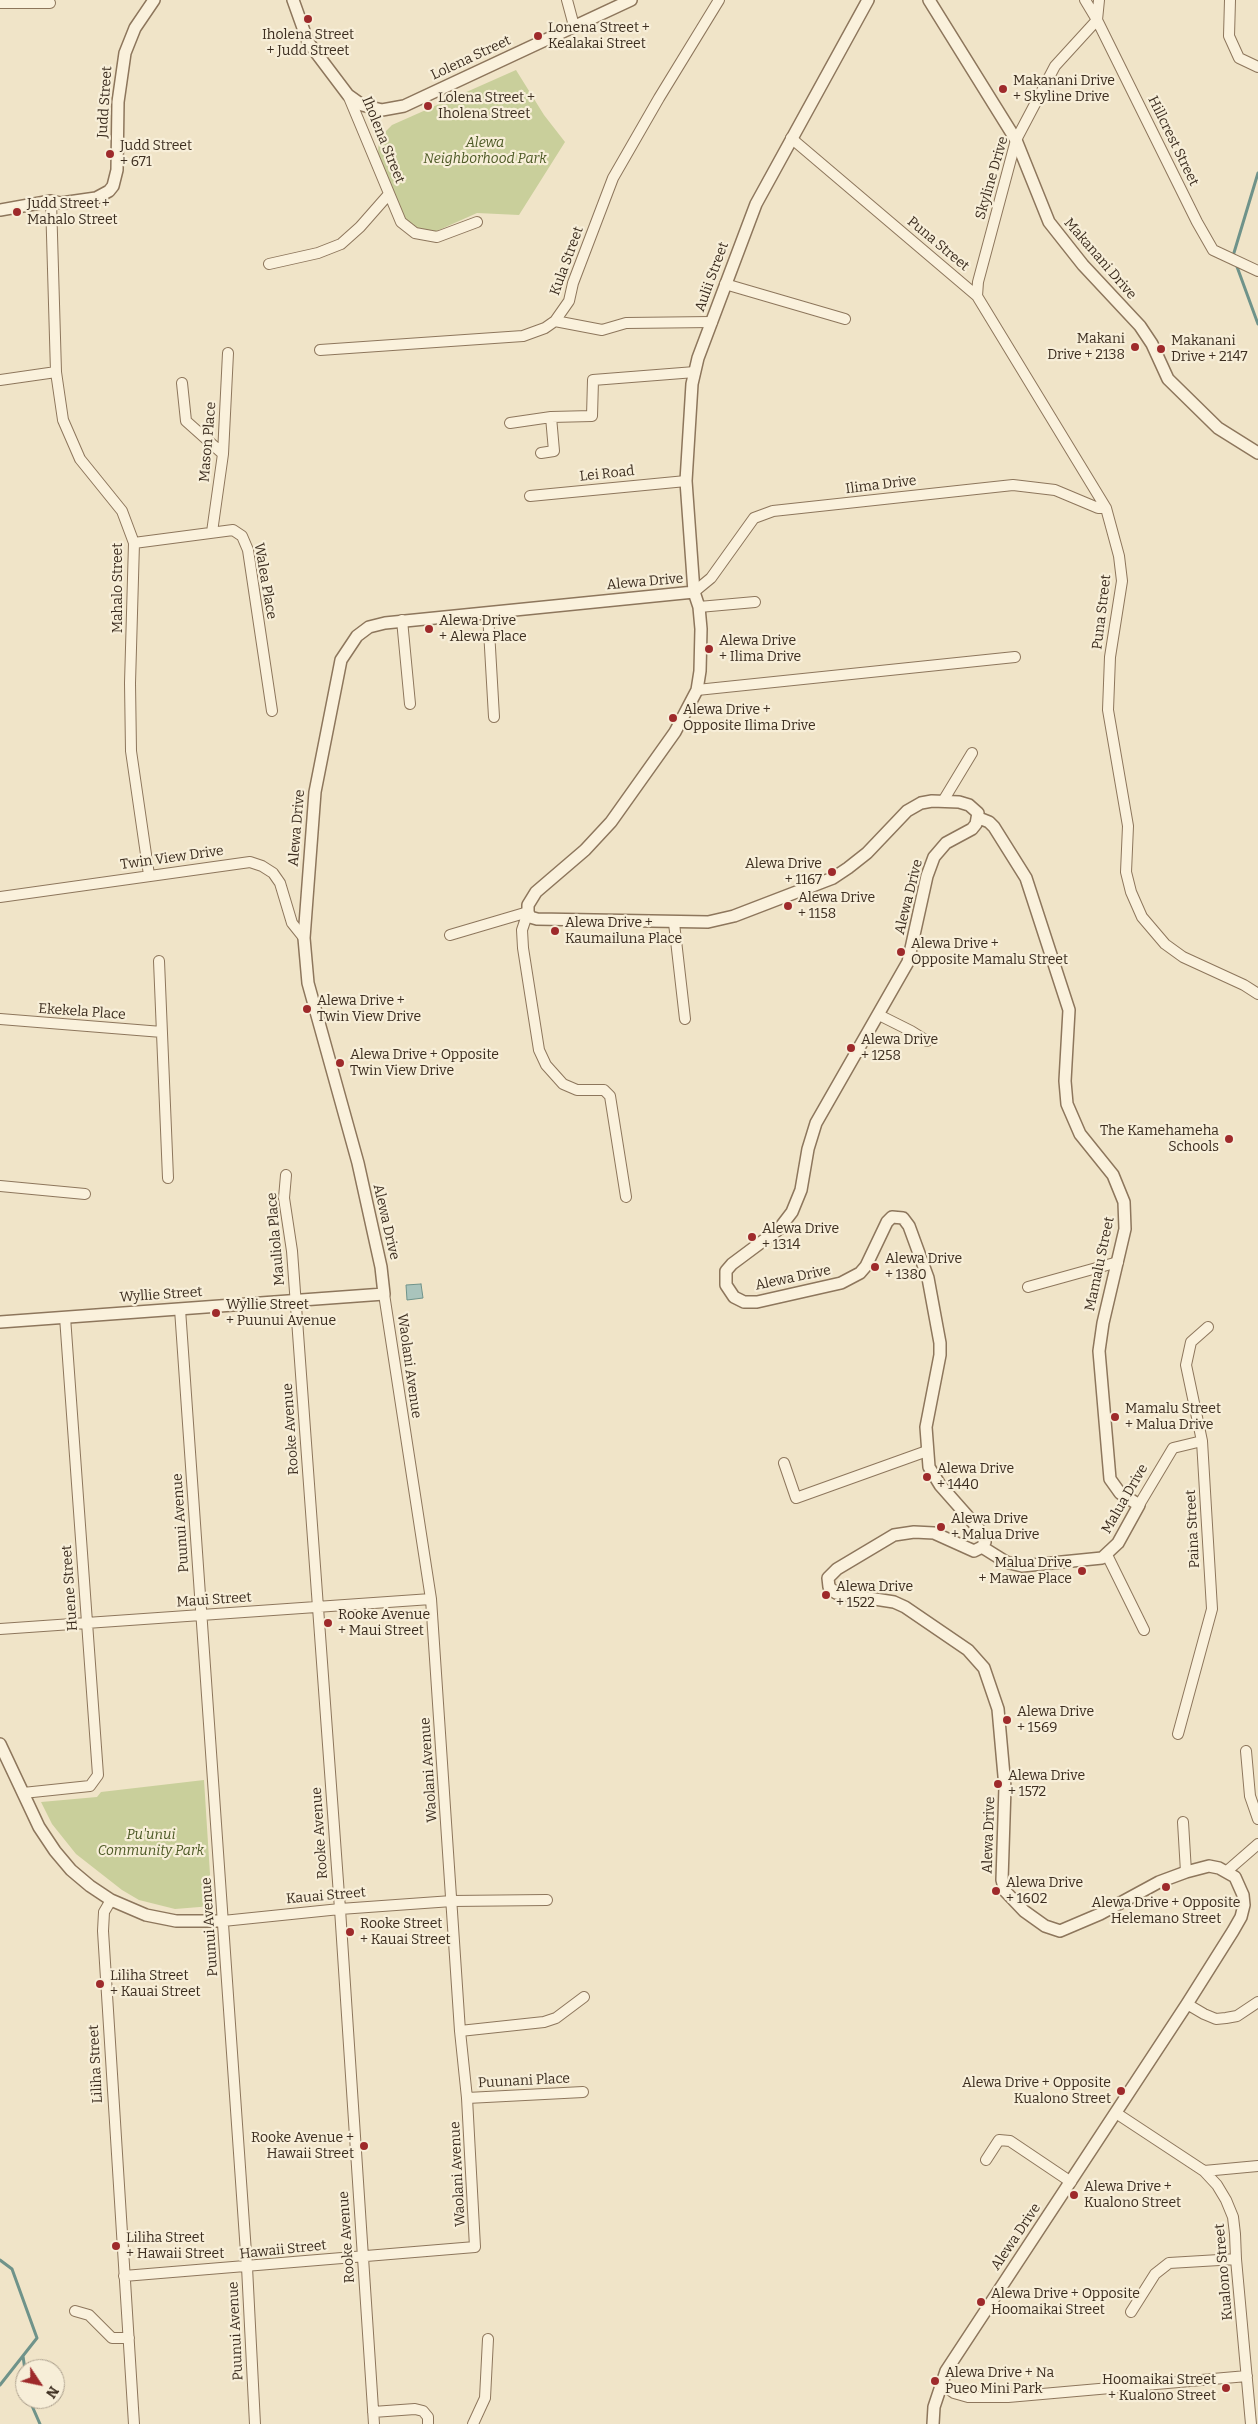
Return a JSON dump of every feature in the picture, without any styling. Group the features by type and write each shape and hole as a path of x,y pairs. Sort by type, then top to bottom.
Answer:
{"street":[{"name":"Judd Street","path":"0,210 51,201 61,203 96,198 109,191 113,186 117,170 118,102 125,53 135,28 154,0"},
{"name":"Iholena Street","path":"293,0 308,42 348,95 401,222 415,233 437,237 477,222"},
{"path":"566,0 574,26"},
{"name":"Lolena Street","path":"348,95 362,105 382,110 404,106 631,0"},
{"name":"Kula Street","path":"320,350 523,336 545,328 555,321 569,301 573,283 613,178 719,0"},
{"name":"Aulii Street","path":"694,592 686,481 690,405 695,372 725,284 756,204 868,0"},
{"name":"Makanani Drive","path":"929,0 1016,140 1049,222 1083,265 1144,332 1152,344 1168,379 1218,428 1258,453"},
{"name":"Hillcrest Street","path":"1085,0 1214,250 1255,270"},
{"path":"1097,20 1099,0"},
{"path":"1230,0 1229,36 1238,58 1258,67"},
{"path":"0,3 50,3"},
{"name":"Skyline Drive","path":"977,296 978,282 1016,140 1055,66 1097,20"},
{"name":"Puna Street","path":"791,138 977,296 1106,508 1119,556 1122,581 1110,657 1108,710 1128,826 1126,872 1131,892 1142,917 1165,944 1183,957 1244,984 1258,994"},
{"path":"268,264 318,253 341,244 360,227 389,194"},
{"name":"Mahalo Street","path":"51,201 56,372 64,420 80,459 122,511 134,543 130,683 131,751 149,875"},
{"path":"725,284 845,319"},
{"path":"555,321 602,330 626,323 712,322"},
{"name":"Mason Place","path":"212,532 223,454 228,353"},
{"path":"0,380 56,372"},
{"path":"510,423 592,416 593,380 695,372"},
{"path":"182,383 186,421 223,454"},
{"path":"541,453 554,451 551,418"},
{"name":"Lei Road","path":"530,496 686,481"},
{"name":"Ilima Drive","path":"694,592 711,578 754,518 773,511 1011,485 1055,490 1098,508 1106,508"},
{"name":"Walea Place","path":"134,543 233,530 242,536 248,550 272,711"},
{"name":"Alewa Drive","path":"384,1294 381,1267 358,1163 308,983 304,938 315,792 341,660 357,636 369,628 402,620 694,592 699,607 701,652 697,690 676,732 611,822 585,850 536,892 528,905 528,912"},
{"path":"699,607 755,602"},
{"path":"488,613 494,717"},
{"path":"402,620 410,704"},
{"path":"697,690 1015,657"},
{"path":"943,801 972,753"},
{"path":"528,912 530,916 537,919 708,922 734,916 833,878 866,853 907,811 921,803 943,801 970,805 976,809 979,818"},
{"name":"Alewa Drive","path":"934,2424 934,2407 941,2384 967,2339 1187,2004 1241,1917 1243,1895 1235,1878 1227,1871 1209,1866 1159,1882 1100,1914 1060,1931 1045,1926 1031,1916 1005,1891 1001,1864 1006,1822 998,1709 984,1668 968,1650 905,1607 894,1602 836,1593 831,1591 827,1583 828,1578 837,1569 883,1540 904,1533 934,1534 974,1551 982,1547 985,1542 978,1528 935,1478 929,1466 926,1428 940,1355 940,1343 928,1278 909,1226 903,1218 892,1217 887,1222 866,1266 856,1276 841,1283 757,1302 744,1302 729,1292 724,1278 726,1271 732,1264 779,1229 792,1212 801,1190 808,1149 816,1123 908,962 927,876 934,857 946,843 972,829 979,818"},
{"name":"Mamalu Street","path":"979,818 990,822 1020,866 1064,990 1070,1020 1066,1094 1071,1115 1080,1134 1113,1175 1122,1194 1126,1219 1100,1340 1104,1415 1110,1479 1120,1493 1139,1505"},
{"name":"Twin View Drive","path":"0,897 250,862 262,866 273,873 280,883 292,923 304,938"},
{"path":"450,935 528,912"},
{"path":"528,912 522,930 523,948 539,1050 546,1065 563,1084 578,1090 604,1090 610,1096 626,1198"},
{"path":"674,922 685,1019"},
{"path":"159,962 168,1178"},
{"path":"879,1015 927,1041"},
{"name":"Ekekela Place","path":"0,1019 162,1032"},
{"name":"Mauliola Place","path":"286,1175 284,1198 292,1251 296,1300"},
{"path":"0,1186 85,1194"},
{"path":"1028,1287 1118,1262"},
{"name":"Wyllie Street","path":"0,1322 384,1294"},
{"name":"Waolani Avenue","path":"384,1294 431,1599 476,2247"},
{"name":"Rooke Avenue","path":"296,1300 340,1909 374,2424"},
{"name":"Puunui Avenue","path":"180,1309 247,2267 255,2424"},
{"name":"Huene Street","path":"23,1793 90,1786 98,1775 65,1317"},
{"name":"Paina Street","path":"1178,1734 1212,1610 1202,1441 1186,1365 1191,1342 1208,1327"},
{"name":"Malua Drive","path":"982,1547 1006,1562 1022,1566 1094,1560 1107,1555 1118,1543 1172,1448 1202,1441"},
{"path":"784,1463 796,1498 927,1451"},
{"path":"1107,1555 1144,1630"},
{"name":"Maui Street","path":"0,1628 201,1615 318,1605 431,1599"},
{"path":"0,1744 39,1827 55,1851 71,1870 111,1900"},
{"path":"1246,1750 1250,1796 1258,1818"},
{"path":"1183,1822 1186,1872"},
{"path":"1227,1871 1258,1844"},
{"name":"Kauai Street","path":"111,1900 162,1919 223,1922 340,1909 452,1901 547,1900"},
{"name":"Liliha Street","path":"111,1900 104,1912 103,1931 134,2424"},
{"path":"460,2031 544,2022 556,2018 584,1997"},
{"path":"1187,2004 1216,2019 1237,2016 1258,2002"},
{"name":"Puunani Place","path":"467,2098 583,2092"},
{"name":"Kualono Street","path":"1116,2113 1204,2171 1217,2185 1233,2217 1252,2424"},
{"path":"986,2160 999,2140 1010,2141 1071,2182"},
{"path":"1204,2171 1258,2166"},
{"name":"Hawaii Street","path":"124,2276 476,2247"},
{"path":"1131,2312 1155,2274 1169,2263 1236,2258"},
{"path":"75,2312 89,2315 112,2338 129,2338"},
{"path":"473,2424 485,2398 488,2339"},
{"path":"941,2384 954,2392 968,2397 1008,2397 1247,2376"},
{"path":"373,2412 415,2409 423,2411 428,2417 428,2424"}],"green space":[{"name":"Alewa Neighborhood Park","path":"516,70 544,115 565,142 519,215 477,213 430,234 407,225 378,153 379,138 392,125"},
{"name":"Pu'unui Community Park","path":"204,1780 212,1906 175,1909 139,1900 122,1890 76,1854 52,1824 41,1802 97,1797 101,1792"}],"water":[{"path":"421,1284 423,1298 407,1300 406,1285"}],"waterway":[{"path":"1233,256 1258,173"},
{"path":"1236,264 1258,324"},
{"path":"0,2260 12,2269 37,2338 0,2385"},
{"path":"33,2409 40,2424"}],"place":[{"name":"Iholena Street + Judd Street","path":"308,19"},
{"name":"Lonena Street + Kealakai Street","path":"538,36"},
{"name":"Makanani Drive + Skyline Drive","path":"1003,89"},
{"name":"Lolena Street + Iholena Street","path":"428,106"},
{"name":"Judd Street + 671","path":"110,154"},
{"name":"Judd Street + Mahalo Street","path":"17,212"},
{"name":"Makani Drive + 2138","path":"1135,347"},
{"name":"Makanani Drive + 2147","path":"1161,349"},
{"name":"Alewa Drive + Alewa Place","path":"429,629"},
{"name":"Alewa Drive + Ilima Drive","path":"709,649"},
{"name":"Alewa Drive + Opposite Ilima Drive","path":"673,718"},
{"name":"Alewa Drive + 1167","path":"832,872"},
{"name":"Alewa Drive + 1158","path":"788,906"},
{"name":"Alewa Drive + Kaumailuna Place","path":"555,931"},
{"name":"Alewa Drive + Opposite Mamalu Street","path":"901,952"},
{"name":"Alewa Drive + Twin View Drive","path":"307,1009"},
{"name":"Alewa Drive + 1258","path":"851,1048"},
{"name":"Alewa Drive + Opposite Twin View Drive","path":"340,1063"},
{"name":"The Kamehameha Schools","path":"1229,1139"},
{"name":"Alewa Drive + 1314","path":"752,1237"},
{"name":"Alewa Drive + 1380","path":"875,1267"},
{"name":"Wyllie Street + Puunui Avenue","path":"216,1313"},
{"name":"Mamalu Street + Malua Drive","path":"1115,1417"},
{"name":"Alewa Drive + 1440","path":"927,1477"},
{"name":"Alewa Drive + Malua Drive","path":"941,1527"},
{"name":"Malua Drive + Mawae Place","path":"1082,1571"},
{"name":"Alewa Drive + 1522","path":"826,1595"},
{"name":"Rooke Avenue + Maui Street","path":"328,1623"},
{"name":"Alewa Drive + 1569","path":"1007,1720"},
{"name":"Alewa Drive + 1572","path":"998,1784"},
{"name":"Alewa Drive + Opposite Helemano Street","path":"1166,1887"},
{"name":"Alewa Drive + 1602","path":"996,1891"},
{"name":"Rooke Street + Kauai Street","path":"350,1932"},
{"name":"Liliha Street + Kauai Street","path":"100,1984"},
{"name":"Alewa Drive + Opposite Kualono Street","path":"1121,2091"},
{"name":"Rooke Avenue + Hawaii Street","path":"364,2146"},
{"name":"Alewa Drive + Kualono Street","path":"1074,2195"},
{"name":"Liliha Street + Hawaii Street","path":"116,2246"},
{"name":"Alewa Drive + Opposite Hoomaikai Street","path":"981,2302"},
{"name":"Alewa Drive + Na Pueo Mini Park","path":"935,2381"},
{"name":"Hoomaikai Street + Kualono Street","path":"1226,2388"}]}
